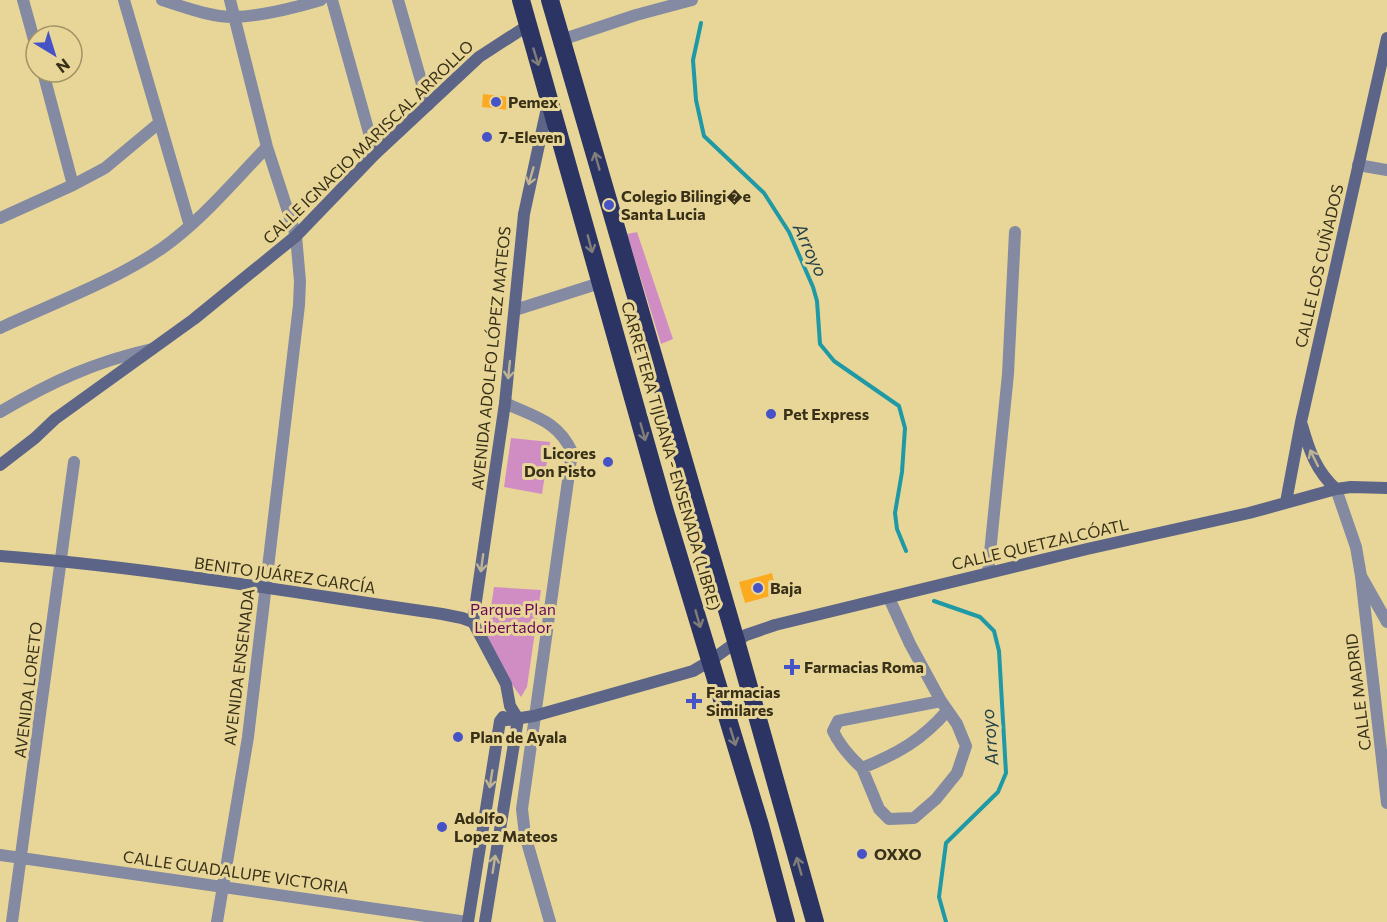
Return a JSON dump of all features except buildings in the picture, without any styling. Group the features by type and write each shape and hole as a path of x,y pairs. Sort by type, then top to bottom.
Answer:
{"highway":[{"name":"CARRETERA TIJUANA - ENSENADA (LIBRE)","path":"521,0 664,508 760,825 786,922"},
{"name":"CARRETERA TIJUANA - ENSENADA (LIBRE)","path":"550,0 815,922"}],"main road":[{"name":"CALLE IGNACIO MARISCAL ARROLLO","path":"0,465 55,419 194,319 296,236 375,154 479,57 527,26"},
{"name":"CALLE LOS CUÑADOS","path":"1286,502 1301,422 1358,165 1384,70 1387,39"},
{"name":"AVENIDA ADOLFO LÓPEZ MATEOS","path":"473,622 506,403 524,214 549,99"},
{"path":"1301,422 1311,454 1324,478 1336,489"},
{"name":"CALLE QUETZALCÓATL","path":"710,661 736,641 755,631 775,625 1087,549 1249,513 1336,489 1387,488"},
{"name":"BENITO JUÁREZ GARCÍA","path":"0,556 61,561 266,589 442,614 473,622"},
{"path":"473,622 506,684 510,706 518,719 485,922"},
{"path":"500,721 534,716 693,670 710,661"},
{"path":"468,922 500,721 510,706"}],"street":[{"path":"23,0 30,24"},
{"path":"124,0 190,226"},
{"path":"162,0 194,10 235,17 295,8 321,0"},
{"name":"AVENIDA ENSENADA","path":"217,922 248,737 300,281 296,236 267,147 230,0"},
{"path":"332,0 375,154"},
{"path":"398,0 428,105"},
{"path":"561,40 636,15 692,0"},
{"path":"46,84 73,185"},
{"path":"0,218 105,168 159,123"},
{"path":"0,328 123,271 162,248 190,226 267,147"},
{"path":"1358,165 1387,170"},
{"path":"988,573 1008,374 1015,232"},
{"path":"515,310 600,283"},
{"path":"0,412 39,389 85,368 153,349"},
{"path":"506,403 556,427 567,440 572,452 522,809 522,821 550,922"},
{"name":"AVENIDA LORETO","path":"12,922 74,462"},
{"name":"CALLE MADRID","path":"1336,489 1356,547 1361,576 1387,803"},
{"path":"1361,576 1387,622"},
{"path":"889,598 910,644 944,706 957,724 966,746 957,773 936,799 914,818 889,819 879,809 862,768 848,755 833,731 838,721 944,706"},
{"path":"862,768 896,754 930,730 944,706"},
{"name":"CALLE GUADALUPE VICTORIA","path":"0,855 468,922"}],"green space":[{"path":"637,232 673,339 661,344 627,234"},
{"path":"511,438 550,442 542,494 504,487"},
{"name":"Parque Plan Libertador","path":"494,587 541,590 527,687 521,697 485,647"}],"waterway":[{"name":"Arroyo","path":"701,23 693,60 696,100 704,136 764,193 789,232 817,301 820,344 834,361 899,406 905,428 902,472 895,513 897,529 906,551"},
{"name":"Arroyo","path":"934,601 980,617 994,631 999,651 1006,773 998,792 946,843 939,897 946,922"}],"place":[{"name":"Pemex","path":"496,102"},
{"name":"7-Eleven","path":"487,137"},
{"name":"Colegio Bilingi�e Santa Lucia","path":"609,205"},
{"name":"Pet Express","path":"771,414"},
{"name":"Licores Don Pisto","path":"608,462"},
{"name":"Baja","path":"758,588"},
{"name":"Farmacias Roma","path":"792,667"},
{"name":"Farmacias Similares","path":"694,701"},
{"name":"Plan de Ayala","path":"458,737"},
{"name":"Adolfo Lopez Mateos","path":"442,827"},
{"name":"OXXO","path":"862,854"}]}
